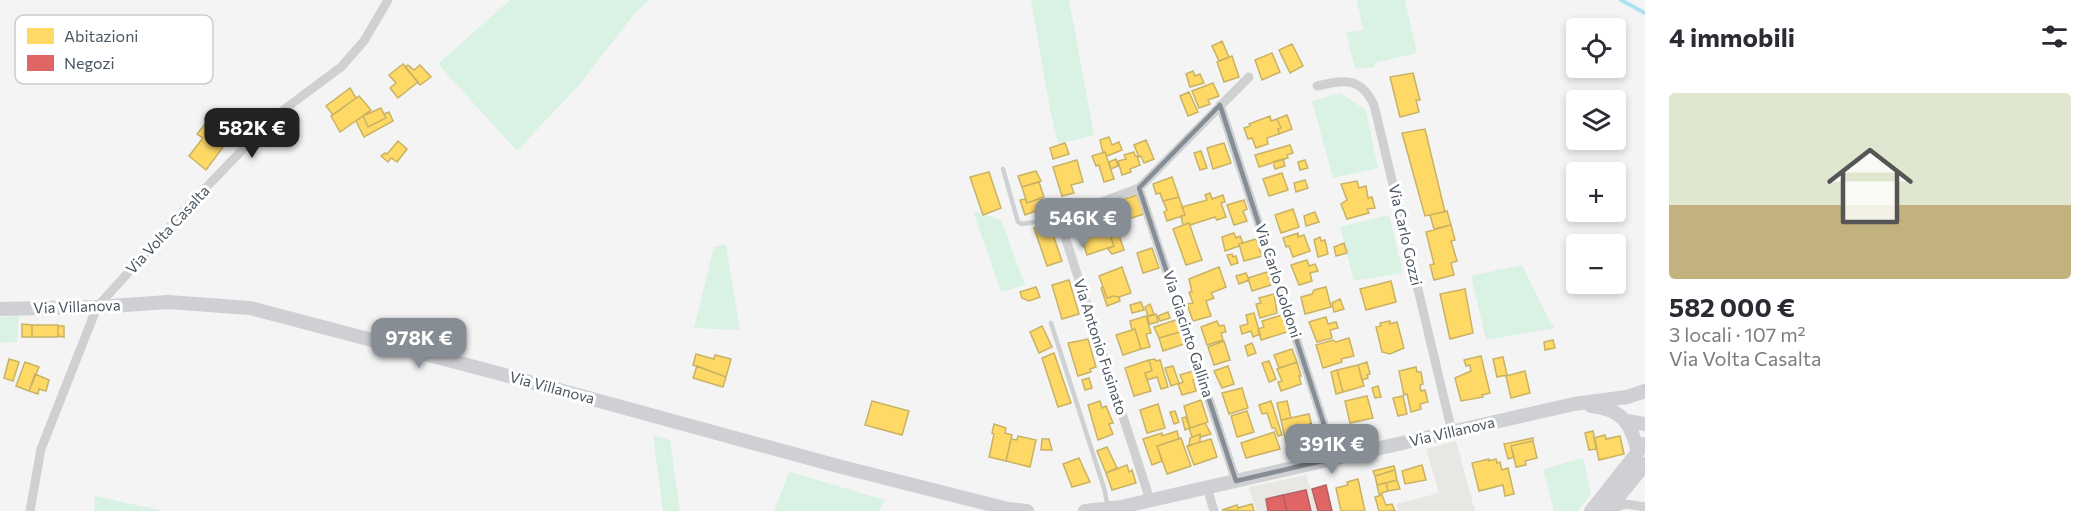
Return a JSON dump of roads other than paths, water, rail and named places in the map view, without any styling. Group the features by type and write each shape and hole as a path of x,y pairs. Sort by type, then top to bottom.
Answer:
{"street":[{"name":"Via Volta Casalta","path":"97,307 194,200 274,117 341,67 364,41 388,0"},
{"path":"1059,218 1139,188 1249,77"},
{"name":"Via Carlo Gozzi","path":"1317,86 1342,80 1354,82 1369,94 1374,105 1452,432"},
{"name":"Via Carlo Goldoni","path":"1220,105 1335,458"},
{"name":"Via Giacinto Gallina","path":"1139,188 1236,481"},
{"name":"Via Antonio Fusinato","path":"1059,218 1149,500"},
{"name":"Via Villanova","path":"0,309 97,307 168,302 250,308 834,465 1008,509 1027,511"},
{"path":"30,511 41,448 97,307"},
{"name":"Via Villanova","path":"1085,511 1118,509 1149,500 1574,404 1627,397 1645,391"},
{"name":"Via Villanova","path":"1627,397 1641,400 1645,404"},
{"name":"Via Villanova","path":"1574,404 1606,408 1627,421 1645,424"},
{"path":"1627,421 1643,461"},
{"path":"1607,510 1643,461"},
{"path":"1591,511 1643,461"},
{"path":"1207,487 1214,511"},
{"path":"1607,510 1626,504 1645,507"}],"lane":[{"path":"1003,169 1018,222 1022,224 1059,218"},
{"path":"1052,323 1104,488 1118,509"}],"waterway":[{"path":"1621,0 1645,13"}]}
